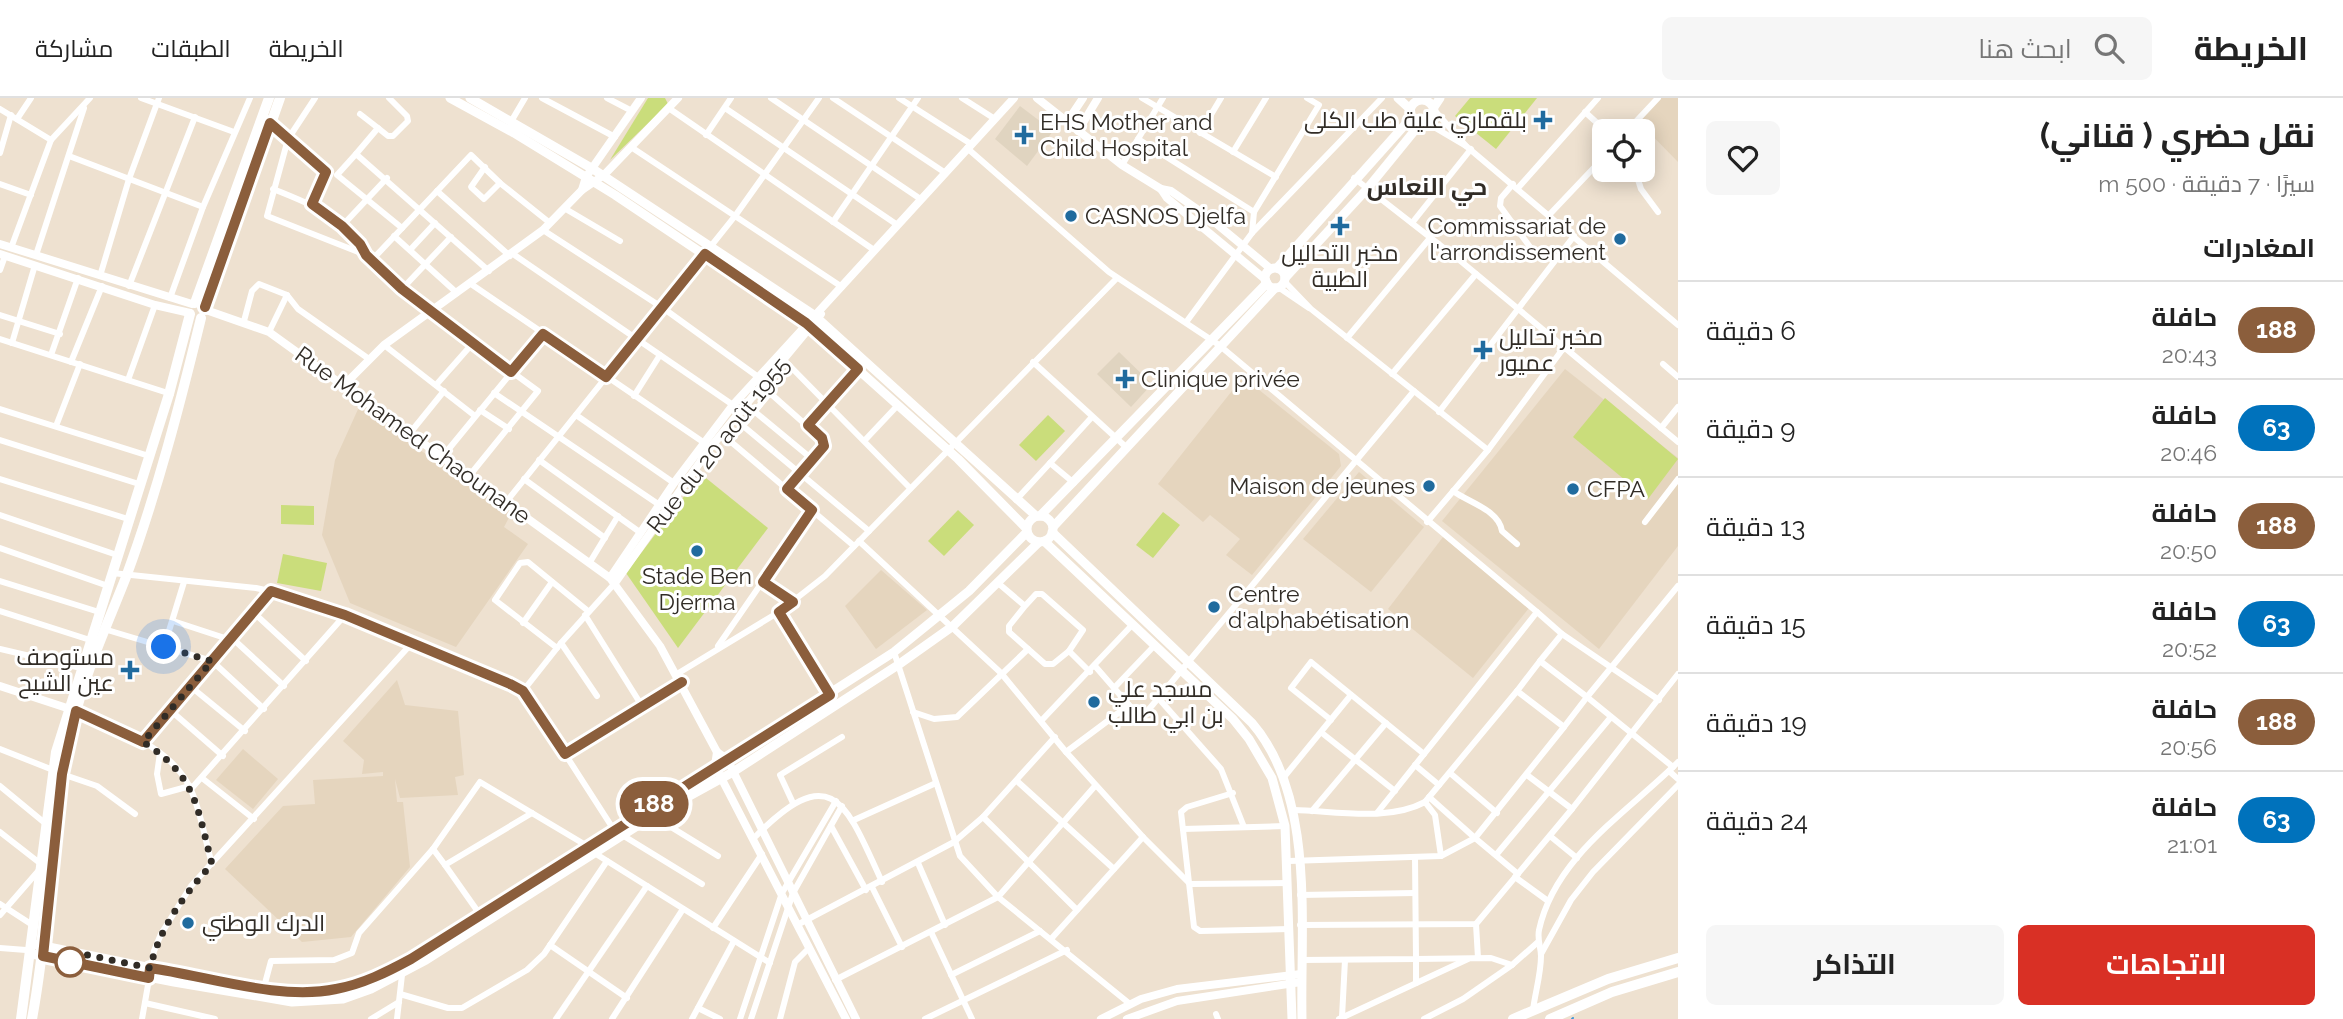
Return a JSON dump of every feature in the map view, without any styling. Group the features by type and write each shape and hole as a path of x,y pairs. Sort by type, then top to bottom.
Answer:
{"highway":[{"path":"1513,1019 1608,979 1678,958"},
{"path":"1550,1019 1612,992 1678,972"}],"main road":[{"path":"21,1019 36,950 34,926 46,824 81,668 170,394 192,308 269,98"},
{"path":"72,710 126,576 181,398 204,312 280,98"},
{"path":"450,98 819,314 951,446 1027,530 1031,539 1042,542 1233,719 1262,757 1280,798 1294,861 1300,895 1301,960 1292,1019"},
{"path":"1398,98 1424,124"},
{"path":"475,99 604,175 809,326 898,405 1016,500 1050,521 1053,530 1257,730 1284,777 1294,810 1294,861 1288,883 1289,929 1302,1019"},
{"path":"150,973 314,992 356,984 411,959 592,851 733,772 898,664 953,625 1042,542 1276,283 1367,189 1424,124 1436,105 1422,99 1274,268 1276,283"},
{"path":"36,950 258,998 317,1002 343,999 402,975 592,851 614,830 830,695 894,652 942,615 1027,530 1029,521 1074,483 1211,338 1276,283 1282,270 1274,268"},
{"path":"192,308 201,303 204,312"},
{"path":"192,308 204,312"},
{"path":"32,1019 36,950 58,772"}],"street":[{"path":"0,153 14,117 31,98"},
{"path":"141,98 158,101 234,132"},
{"path":"170,298 234,132 250,98"},
{"path":"314,98 288,139 267,216 369,258"},
{"path":"360,114 389,137 408,121 403,111 389,98"},
{"path":"512,120 525,98"},
{"path":"542,98 615,137"},
{"path":"607,98 632,111"},
{"path":"344,385 384,345 512,255 547,226 590,180 593,169 641,98"},
{"path":"706,135 732,98"},
{"path":"771,98 919,198"},
{"path":"507,501 735,216 765,177 818,98"},
{"path":"833,98 944,172"},
{"path":"899,98 969,146 1117,278 1211,338 1358,459 1427,522 1562,634 1659,700"},
{"path":"833,222 918,98"},
{"path":"962,98 995,119"},
{"name":"Rue du 20 août 1955","path":"613,581 641,533 662,507 674,483 896,224 1014,98"},
{"path":"1037,98 1122,165 1161,189 1171,191 1274,268"},
{"path":"1067,122 1083,98"},
{"path":"1078,131 1098,98"},
{"path":"1142,98 1276,177"},
{"path":"1122,165 1163,98"},
{"path":"1200,133 1221,98"},
{"path":"1233,152 1266,98"},
{"path":"1307,98 1320,106"},
{"path":"1252,233 1254,212 1324,98"},
{"path":"1187,321 1242,244 1382,98"},
{"path":"1533,251 1500,206 1501,198 1516,186 1598,98"},
{"path":"1640,119 1658,98"},
{"path":"590,180 604,175 670,109 676,99"},
{"path":"11,248 51,140 87,101"},
{"path":"36,256 87,101"},
{"path":"100,276 158,101"},
{"path":"1436,105 1468,148"},
{"path":"725,108 896,224"},
{"path":"0,109 51,140"},
{"path":"670,109 874,250"},
{"path":"1585,112 1593,119"},
{"path":"130,286 195,117"},
{"path":"270,123 326,172 337,174 402,228"},
{"path":"1424,124 1468,148 1550,214 1678,325"},
{"path":"337,174 377,128"},
{"path":"1138,139 1254,212"},
{"path":"632,147 842,286"},
{"path":"1412,223 1468,148"},
{"path":"356,154 387,178 489,271"},
{"path":"369,258 421,209 471,155 547,226 663,307 761,381 770,393 808,425 824,443 787,489"},
{"path":"69,156 204,207"},
{"path":"485,167 471,187 484,199 500,183"},
{"path":"1550,214 1592,170"},
{"path":"312,204 326,172"},
{"path":"342,226 387,178"},
{"path":"1354,178 1565,346 1678,442"},
{"path":"1639,182 1658,212"},
{"path":"0,184 31,195"},
{"path":"273,189 312,204 342,226 360,244 369,258 402,289 538,391 523,413 470,475"},
{"path":"1161,189 1167,198 1235,253 1311,309 1488,450"},
{"path":"438,191 512,255 733,405"},
{"path":"564,208 620,242"},
{"path":"410,250 435,223"},
{"path":"394,236 457,293"},
{"path":"1439,412 1574,236"},
{"path":"402,289 451,237"},
{"path":"1347,338 1430,238"},
{"path":"0,244 170,298 192,308"},
{"path":"0,270 3,255 155,305 192,308"},
{"path":"12,343 35,265"},
{"path":"1392,374 1476,274"},
{"path":"51,355 78,278"},
{"path":"565,754 642,706 717,648 793,602 869,531 1117,278"},
{"path":"244,321 258,284 287,295 298,309 369,359"},
{"path":"471,284 707,445"},
{"path":"71,362 102,286"},
{"path":"269,332 287,295"},
{"path":"128,380 155,305"},
{"name":"Rue Mohamed Chaounane","path":"204,312 244,321 269,332 507,501 613,581 679,678 717,752"},
{"path":"0,315 60,334"},
{"name":"Rue du 20 août 1955","path":"613,581 733,405 783,359 809,326"},
{"path":"443,456 543,334"},
{"path":"0,339 181,398"},
{"path":"436,385 472,344"},
{"path":"384,345 444,391 509,429"},
{"path":"1427,522 1488,450 1565,346"},
{"path":"634,397 660,355"},
{"path":"783,359 866,439 910,488"},
{"path":"1033,362 1091,418 1126,447"},
{"path":"56,426 80,364"},
{"path":"1663,364 1678,377"},
{"path":"808,425 858,369"},
{"path":"410,433 444,391"},
{"path":"1069,650 1114,688 1139,714 1144,714 1160,700 1414,391"},
{"path":"494,393 662,507"},
{"path":"770,393 730,441 812,510 857,543 953,625 1001,673 1095,786 1191,884 1288,883"},
{"path":"866,439 898,405"},
{"path":"1661,428 1678,407"},
{"path":"0,409 149,456"},
{"path":"754,411 812,459"},
{"path":"576,415 674,483"},
{"path":"1016,500 1091,418"},
{"path":"742,425 869,531"},
{"path":"0,440 139,484"},
{"path":"539,460 641,533"},
{"path":"1050,463 1074,483"},
{"path":"0,479 128,519"},
{"path":"524,479 605,538"},
{"path":"1645,522 1678,479"},
{"path":"1453,491 1467,501 1480,505 1517,544"},
{"path":"717,648 812,510"},
{"path":"0,515 117,555"},
{"path":"590,562 618,516"},
{"path":"0,548 108,586"},
{"path":"597,696 559,645 523,623 495,600 497,593 524,560 587,613 642,706"},
{"path":"112,573 271,591 345,615 523,691 614,830 702,884"},
{"path":"0,580 99,612"},
{"path":"523,691 613,581"},
{"path":"164,647 184,582"},
{"path":"523,623 552,582"},
{"path":"763,582 793,602"},
{"path":"998,583 1025,606"},
{"path":"1294,861 1441,856 1475,838 1610,667 1678,586"},
{"path":"143,742 271,591"},
{"path":"1036,594 1042,594 1082,629 1082,635 1069,650 1049,665 1028,649 1008,628 1025,606 1036,594"},
{"path":"0,611 90,640"},
{"path":"779,612 830,695"},
{"path":"1377,813 1537,612"},
{"path":"254,613 306,661"},
{"path":"160,753 156,774 161,794 190,788 223,756 345,615"},
{"path":"173,621 231,639 284,685"},
{"path":"1042,720 1133,624"},
{"path":"104,629 212,661 264,709"},
{"path":"1294,810 1377,813 1400,810 1427,799 1562,634"},
{"path":"142,1019 150,973 168,923 191,886 412,643"},
{"path":"1114,688 1154,645"},
{"path":"0,649 81,668"},
{"path":"913,712 934,719 957,717 968,710 1001,673 1028,649"},
{"path":"894,652 954,842 972,872 998,897 1068,950 1130,1004"},
{"path":"1540,661 1673,766 1678,779"},
{"path":"1331,720 1292,688 1311,662 1424,754"},
{"path":"1478,958 1476,923 1572,809 1678,674"},
{"path":"0,686 72,710 143,742 160,753 190,788 212,864"},
{"path":"190,686 245,731"},
{"path":"1517,691 1564,727"},
{"path":"1284,777 1351,695"},
{"path":"1160,700 1213,757 1233,793 1244,827"},
{"path":"1066,752 1129,705"},
{"path":"170,710 223,756"},
{"path":"1496,855 1611,717"},
{"path":"1312,811 1385,723"},
{"path":"1322,733 1395,791"},
{"path":"793,803 780,775 842,737"},
{"path":"801,923 883,882 954,842 983,817 1055,737"},
{"path":"0,750 97,786 135,814"},
{"path":"846,1019 831,982 801,923 788,906 715,766 717,752 727,759 788,881 793,893 801,923 808,948 831,982 856,1019"},
{"path":"1415,765 1439,785"},
{"path":"1541,954 1538,942 1548,901 1566,869 1673,766"},
{"path":"1450,773 1497,813"},
{"path":"1527,775 1572,809"},
{"path":"202,778 254,819"},
{"path":"1017,781 1114,869"},
{"path":"264,988 271,961 334,960 349,956 362,929 433,849 481,782 770,963"},
{"path":"854,820 936,783"},
{"path":"1533,1010 1541,954 1571,900 1593,872 1678,785"},
{"path":"0,786 46,824"},
{"path":"831,982 998,897 1095,786"},
{"path":"1233,793 1183,808 1193,920 1197,930 1289,929"},
{"path":"754,838 793,803 816,794 836,801 854,820 883,882"},
{"path":"1427,799 1548,901"},
{"path":"1427,799 1435,815 1441,856"},
{"path":"740,1019 782,893 836,801"},
{"path":"751,1019 793,893 842,806"},
{"path":"445,865 532,813"},
{"path":"653,816 718,856"},
{"path":"983,817 1077,910"},
{"path":"1183,829 1285,825"},
{"path":"831,826 902,947"},
{"path":"0,832 40,867 2,906 0,915"},
{"path":"1550,836 1577,858"},
{"path":"1051,939 1143,837"},
{"path":"433,849 481,916"},
{"path":"713,928 762,854"},
{"path":"1415,857 1416,983"},
{"path":"372,1019 400,998 448,1008 462,1008 527,970 550,945 607,861"},
{"path":"918,863 945,925"},
{"path":"555,1019 647,886"},
{"path":"1300,895 1415,893"},
{"path":"2,906 34,926"},
{"path":"612,1019 683,909"},
{"path":"1300,925 1476,923"},
{"path":"951,975 1040,931"},
{"path":"931,932 972,1019"},
{"path":"692,1019 734,941"},
{"path":"1424,1019 1463,999 1512,965 1538,942"},
{"path":"550,945 627,998"},
{"path":"0,948 36,950"},
{"path":"780,1019 795,962 808,948"},
{"path":"925,1019 1068,950"},
{"path":"1301,960 1491,958 1512,965"},
{"path":"1345,960 1341,1018 1470,959"},
{"path":"397,1019 402,975"},
{"path":"1101,1019 1130,1004 1177,989 1296,979"},
{"path":"1127,1019 1177,1001 1296,979"},
{"path":"145,1003 215,1019"},
{"path":"698,1008 720,1019"}],"shaded area":[{"path":"1657,98 1678,98 1678,162 1655,138 1655,119 1638,119"},
{"name":"EHS Mother and Child Hospital","path":"1020,106 1053,131 1027,166 995,139"},
{"name":"Clinique privée","path":"1119,352 1152,384 1131,407 1097,374"},
{"name":"CFPA","path":"1565,369 1678,458 1678,546 1599,649 1442,521"},
{"path":"1243,377 1339,454 1341,466 1252,575 1226,555 1240,539 1210,515 1203,522 1158,484"},
{"path":"359,407 511,514 504,527 528,544 456,647 350,603 322,535 335,460"},
{"path":"1359,472 1424,527 1371,592 1303,539"},
{"path":"1443,537 1529,608 1473,678 1388,609"},
{"path":"881,570 927,610 876,649 845,606"},
{"path":"397,680 405,705 458,711 464,775 455,777 458,795 400,798 395,779 397,802 403,802 410,867 351,937 302,942 225,869 283,806 315,804 313,780 383,776 383,772 362,774 364,760 343,741"},
{"path":"243,749 278,779 253,809 216,780"}],"green space":[{"path":"648,98 665,98 668,104 610,160"},
{"path":"1470,98 1537,98 1496,149 1455,116"},
{"path":"1605,398 1678,459 1648,499 1573,437"},
{"path":"1048,415 1065,431 1036,461 1019,445"},
{"name":"Stade Ben Djerma","path":"701,474 768,528 678,648 626,573"},
{"path":"281,505 314,506 314,525 281,524"},
{"path":"958,510 974,525 944,556 928,541"},
{"path":"1163,512 1180,525 1153,558 1136,545"},
{"path":"283,554 327,563 321,591 277,583"}],"bus line":[{"name":"188","path":"205,307 270,123 326,172 312,204 342,226 360,244 366,255 402,289 511,372 543,334 606,377 705,254 806,323 858,369 808,425 822,438 824,446 787,489 812,510 763,582 793,602 779,612 830,695 411,959 356,984 334,990 296,992 150,968 149,978 43,956 62,774 76,711 143,742 271,591 345,615 523,691 565,754 682,682"}],"place":[{"name":"بلقماري علية طب الكلى","path":"1543,120"},
{"name":"EHS Mother and Child Hospital","path":"1024,135"},
{"name":"CASNOS Djelfa","path":"1071,216"},
{"name":"مخبر التحاليل الطبية","path":"1340,226"},
{"name":"Commissariat de l'arrondissement","path":"1620,239"},
{"name":"مخبر تحاليل عميور","path":"1483,350"},
{"name":"Clinique privée","path":"1125,379"},
{"name":"Maison de jeunes","path":"1429,486"},
{"name":"CFPA","path":"1573,489"},
{"name":"Stade Ben Djerma","path":"697,551"},
{"name":"Centre d'alphabétisation","path":"1214,607"},
{"name":"مستوصف عين الشيح","path":"130,670"},
{"name":"مسجد علي بن ابي طالب","path":"1094,702"},
{"name":"الدرك الوطني","path":"188,923"}],"district":[{"name":"حي النعاس","path":"1427,187"}],"route":[{"path":"70,962 73,952 150,968 161,934 174,911 191,886 212,864 190,786 171,763 143,742 212,661 164,647"}]}
